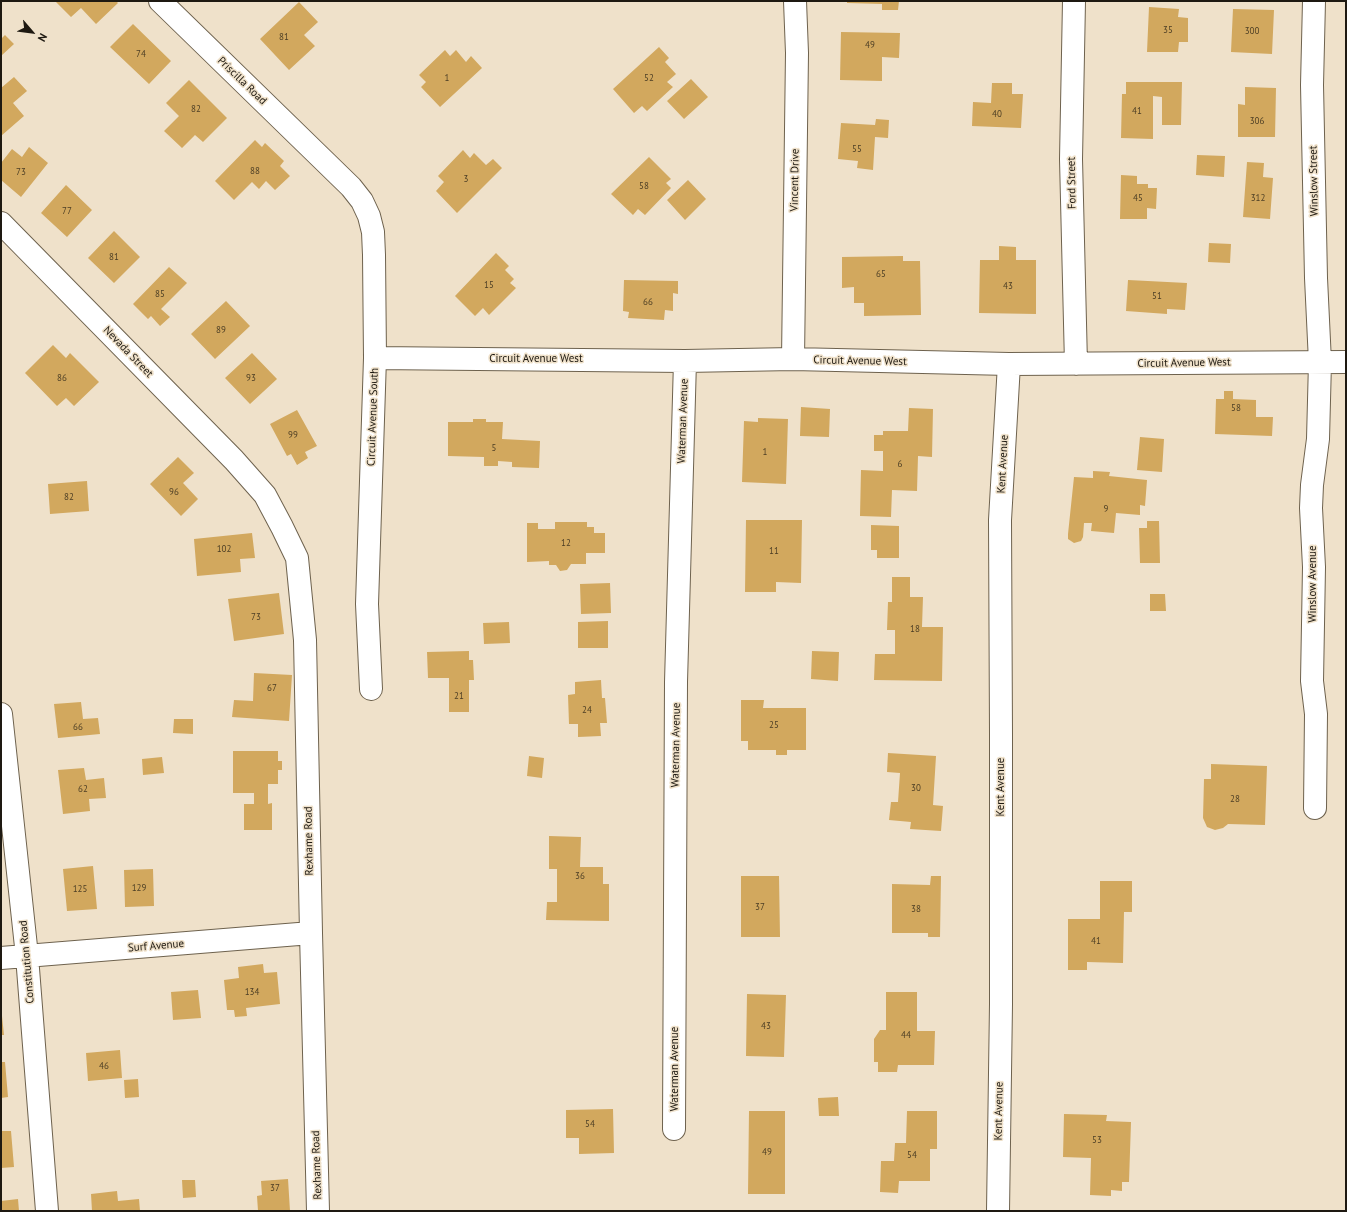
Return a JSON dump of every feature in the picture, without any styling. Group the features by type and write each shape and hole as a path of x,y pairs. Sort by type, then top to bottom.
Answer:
{"street":[{"name":"Priscilla Road","path":"160,1 324,162"},
{"name":"Vincent Drive","path":"793,359 797,53 795,1"},
{"name":"Ford Street","path":"1074,1 1071,159 1076,364"},
{"name":"Winslow Street","path":"1314,1 1312,85 1316,278 1320,362"},
{"name":"Circuit Avenue South","path":"324,162 351,187 362,201 369,216 373,232 375,358 367,604 371,689"},
{"name":"Nevada Street","path":"1,223 228,454 254,483"},
{"name":"Circuit Avenue West","path":"375,358 685,361 793,359 1009,364 1346,362"},
{"name":"Waterman Avenue","path":"674,1129 676,682 685,361"},
{"name":"Winslow Avenue","path":"1315,808 1316,714 1312,681 1314,567 1311,508 1312,485 1318,439 1320,362"},
{"name":"Kent Avenue","path":"998,1211 1001,980 1000,520 1009,364"},
{"name":"Rexhame Road","path":"254,483 265,495 297,558 305,640 318,1211"},
{"name":"Constitution Road","path":"1,714 27,956 47,1211"},
{"name":"Surf Avenue","path":"1,958 311,933"}],"building":[{"path":"116,1 118,3 96,24 81,8 71,17 56,2"},
{"path":"847,1 899,1 898,10 882,10 882,4 847,3"},
{"path":"299,2 318,22 304,35 315,46 289,70 260,39"},
{"path":"1149,7 1179,9 1178,17 1188,18 1188,42 1179,42 1178,52 1147,52"},
{"path":"1233,9 1274,10 1272,54 1231,52"},
{"path":"133,24 171,61 149,84 110,47"},
{"path":"841,32 900,33 899,58 882,57 882,81 840,80"},
{"path":"5,35 14,44 1,56 1,39"},
{"path":"659,47 669,58 665,62 676,74 667,82 673,87 647,111 642,106 634,113 613,89"},
{"path":"445,50 450,56 456,50 466,62 471,56 482,68 440,107 421,87 426,82 419,75"},
{"path":"14,77 27,91 13,103 24,116 1,136 1,88"},
{"path":"691,79 708,97 684,119 667,101"},
{"path":"189,80 227,118 203,142 195,135 182,148 164,131 179,116 166,103"},
{"path":"1126,82 1182,82 1181,125 1162,125 1162,97 1153,96 1153,139 1121,138 1122,94 1126,94"},
{"path":"992,83 1012,83 1012,94 1023,94 1021,128 972,126 973,102 991,103"},
{"path":"1245,87 1276,88 1275,137 1238,137 1238,104 1245,105"},
{"path":"876,119 889,120 888,138 875,137 873,170 857,168 858,161 838,159 841,123 875,125"},
{"path":"255,140 262,147 265,143 284,161 280,166 290,176 275,190 266,181 259,189 252,182 234,200 215,181"},
{"path":"29,147 48,163 21,197 1,180 1,163 12,149 22,157"},
{"path":"463,150 470,158 474,153 486,165 493,159 502,168 457,213 436,191 444,182 438,176"},
{"path":"1197,155 1225,156 1224,177 1196,175"},
{"path":"649,157 671,179 666,183 671,188 645,215 638,209 633,215 611,194"},
{"path":"1247,162 1264,163 1263,177 1273,178 1270,219 1243,217"},
{"path":"1121,175 1137,176 1137,184 1148,184 1148,188 1157,188 1156,209 1147,208 1147,219 1120,219"},
{"path":"688,180 706,199 685,220 667,200"},
{"path":"66,185 92,210 67,237 41,213"},
{"path":"114,231 140,257 114,283 88,258"},
{"path":"1209,243 1231,244 1230,263 1208,262"},
{"path":"999,246 1016,247 1016,260 1036,260 1036,314 979,313 980,260 999,260"},
{"path":"496,253 509,266 505,270 514,279 510,283 516,288 489,315 483,308 475,316 455,296"},
{"path":"903,256 903,261 920,261 921,315 864,316 864,303 854,303 854,287 842,288 842,257"},
{"path":"169,267 187,283 161,309 170,317 160,326 151,316 148,319 133,304"},
{"path":"624,280 678,281 678,294 673,293 673,311 665,310 664,320 628,318 629,312 623,311"},
{"path":"1128,280 1187,283 1185,310 1167,309 1167,314 1126,311"},
{"path":"226,301 250,326 215,359 191,334"},
{"path":"53,345 66,358 70,353 99,382 74,406 66,398 57,406 25,373"},
{"path":"252,353 277,379 250,404 225,378"},
{"path":"1224,391 1233,391 1233,399 1256,400 1256,417 1273,417 1272,436 1215,434 1216,399 1224,399"},
{"path":"801,407 830,409 829,437 800,436"},
{"path":"909,408 933,409 932,457 918,456 917,491 892,490 891,517 860,516 861,470 883,471 883,451 874,451 874,435 883,435 883,431 908,431"},
{"path":"297,410 317,446 305,452 308,458 297,465 291,454 287,456 270,424"},
{"path":"758,418 788,419 786,484 742,482 744,421 758,422"},
{"path":"473,419 486,419 486,422 503,422 502,439 540,441 539,468 512,467 512,462 498,461 498,466 484,466 484,457 448,456 448,422 473,422"},
{"path":"1140,437 1164,439 1162,472 1137,470"},
{"path":"178,457 194,473 183,483 198,499 181,516 150,484"},
{"path":"1093,471 1110,472 1109,476 1147,480 1145,506 1140,505 1140,515 1116,513 1114,533 1091,531 1092,523 1084,523 1083,537 1081,541 1074,543 1068,539 1068,534 1074,477 1093,478"},
{"path":"87,481 89,511 50,514 48,484"},
{"path":"746,520 802,520 801,583 776,582 776,592 745,592"},
{"path":"1147,521 1159,521 1160,563 1140,563 1139,528 1147,528"},
{"path":"555,522 587,522 587,527 594,527 594,533 605,533 605,553 586,553 586,564 571,564 567,570 560,571 556,565 549,565 549,561 527,562 527,523 538,523 538,529 555,529"},
{"path":"871,525 899,526 899,558 877,558 877,550 871,550"},
{"path":"252,533 255,558 240,559 241,572 197,576 194,539"},
{"path":"892,577 910,577 910,597 923,597 922,627 943,627 942,681 874,680 875,654 895,654 895,630 887,630 888,602 892,602"},
{"path":"610,583 611,613 581,614 580,584"},
{"path":"279,593 284,634 234,641 228,599"},
{"path":"1150,594 1165,594 1166,611 1150,611"},
{"path":"608,621 608,648 578,648 578,622"},
{"path":"509,622 510,643 484,644 483,623"},
{"path":"469,651 469,660 473,660 474,680 469,680 469,712 449,712 449,678 428,678 427,652"},
{"path":"812,651 839,652 838,681 811,679"},
{"path":"254,673 292,675 289,721 232,717 234,700 253,701"},
{"path":"601,680 602,698 605,698 607,723 600,723 601,736 578,737 578,724 569,724 568,695 575,694 575,682"},
{"path":"741,700 764,700 763,708 806,708 806,750 787,750 787,755 776,755 776,750 748,750 748,741 741,741"},
{"path":"81,702 83,719 98,718 100,734 58,738 54,704"},
{"path":"174,719 193,719 193,734 173,733"},
{"path":"233,751 278,751 278,761 282,761 282,770 278,770 278,784 268,784 268,804 272,803 272,830 244,830 244,804 254,804 254,793 233,793"},
{"path":"888,753 936,756 933,805 943,806 941,831 910,829 911,822 889,820 891,802 898,802 900,773 887,772"},
{"path":"529,756 544,758 542,778 527,776"},
{"path":"162,757 164,773 143,775 142,759"},
{"path":"1211,764 1267,766 1265,825 1228,824 1223,828 1215,830 1207,827 1203,818 1204,779 1211,779"},
{"path":"84,768 86,780 104,778 106,798 89,799 90,811 63,814 58,770"},
{"path":"549,836 581,837 580,867 603,867 603,884 609,884 609,921 546,920 547,902 557,902 557,869 549,869"},
{"path":"93,866 97,909 67,911 63,869"},
{"path":"153,869 154,906 125,907 124,870"},
{"path":"741,876 779,876 780,937 741,937"},
{"path":"931,876 941,876 940,937 928,937 928,933 892,933 892,884 930,885"},
{"path":"1100,881 1132,881 1132,912 1124,912 1123,963 1087,962 1087,970 1068,970 1068,919 1100,919"},
{"path":"263,964 264,973 277,972 280,1004 246,1008 247,1016 235,1017 234,1010 227,1010 224,980 239,978 238,967"},
{"path":"198,990 201,1018 173,1020 171,992"},
{"path":"886,992 917,992 917,1031 935,1031 934,1065 898,1065 897,1072 878,1072 878,1062 874,1062 874,1039 880,1030 886,1030"},
{"path":"747,994 786,995 784,1057 746,1056"},
{"path":"2,1016 4,1035 1,1035"},
{"path":"120,1050 122,1078 88,1081 86,1053"},
{"path":"1,1062 5,1062 8,1097 1,1098"},
{"path":"138,1079 139,1097 125,1098 124,1080"},
{"path":"838,1097 839,1116 819,1116 818,1098"},
{"path":"613,1109 614,1153 579,1154 579,1138 566,1138 566,1110"},
{"path":"749,1111 785,1111 785,1194 748,1194"},
{"path":"907,1111 937,1111 937,1149 930,1149 930,1181 899,1181 898,1193 880,1192 881,1161 894,1161 895,1143 906,1143"},
{"path":"1064,1114 1107,1115 1106,1121 1131,1122 1129,1182 1122,1182 1122,1191 1111,1190 1111,1196 1090,1195 1091,1158 1063,1157"},
{"path":"1,1131 11,1131 14,1167 1,1168"},
{"path":"288,1179 290,1211 258,1211 257,1196 262,1195 261,1181"},
{"path":"182,1180 195,1180 196,1197 183,1198"},
{"path":"117,1191 118,1201 139,1199 140,1211 92,1211 91,1194"},
{"path":"18,1199 19,1211 1,1211 1,1201"}]}
